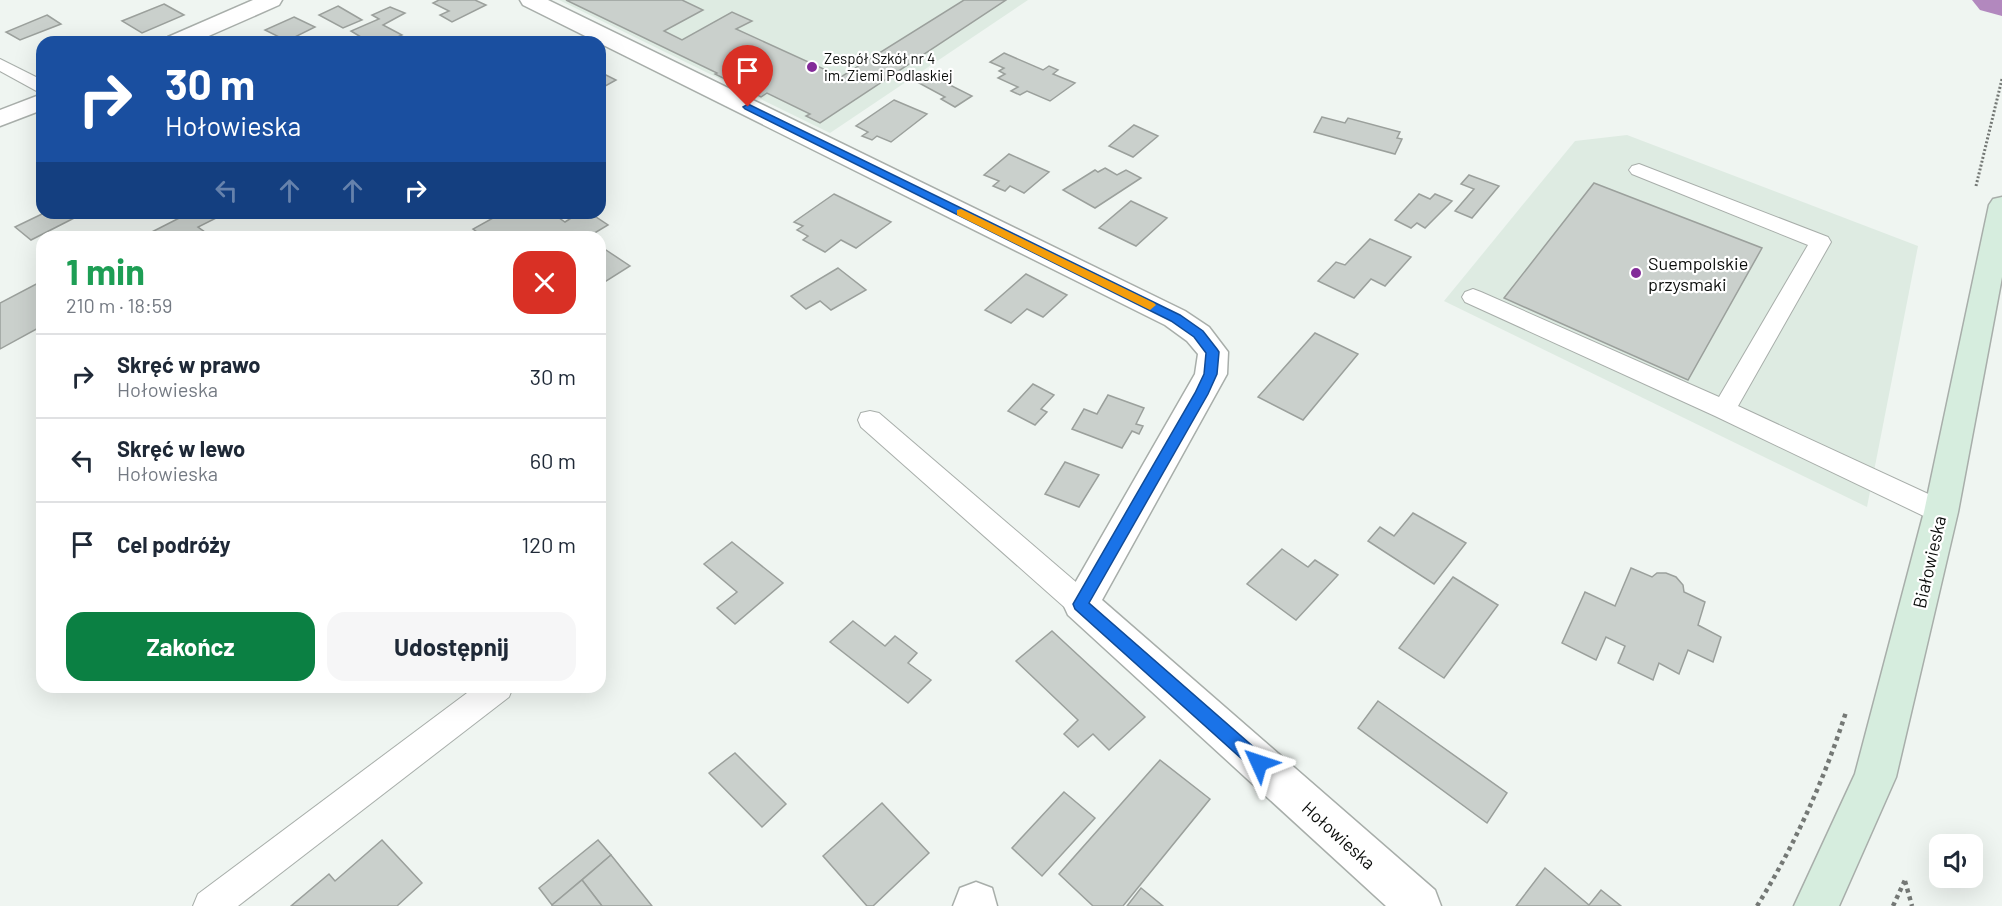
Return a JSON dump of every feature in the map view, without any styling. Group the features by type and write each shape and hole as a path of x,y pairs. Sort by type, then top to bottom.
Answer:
{"main road":[{"name":"Białowieska","path":"1816,906 1875,777 1941,512 2002,205"}],"street":[{"path":"190,36 271,0"},
{"path":"531,0 604,36"},
{"path":"606,37 1175,318 1198,334 1213,352 1211,374 1080,604"},
{"path":"0,119 36,104"},
{"name":"Hołowieska","path":"1080,604 1419,906"}],"lane":[{"path":"0,64 36,85"},
{"path":"1639,170 1820,242 1724,410"},
{"path":"1473,297 1724,410 1941,512"},
{"path":"870,420 1080,604"},
{"path":"210,906 490,693"}],"path":[{"path":"1893,906 1905,880 1912,906"}],"shaded area":[{"name":"Zespół Szkół nr 4 im. Ziemi Podlaskiej","path":"559,0 1028,0 830,133"},
{"path":"1627,135 1918,246 1867,507 1444,301 1575,141"}],"building":[{"path":"439,0 475,0 486,5 452,22 440,15 449,11 433,3"},
{"path":"566,0 682,0 703,10 664,31 682,40 732,12 752,21 736,29 841,77 964,0 1006,0 820,123 806,116 810,114 767,93 761,97 715,74 717,73"},
{"path":"164,4 184,15 142,33 122,21"},
{"path":"338,6 362,20 343,28 319,15"},
{"path":"390,7 405,13 383,25 402,35 359,36 351,31 379,19 372,15"},
{"path":"47,15 61,24 20,40 6,32"},
{"path":"294,17 315,27 297,36 277,36 265,30"},
{"path":"1004,53 1043,70 1049,66 1058,70 1053,74 1075,83 1050,101 1027,91 1020,95 1011,91 1018,87 998,78 1005,74 999,71 1004,68 990,62"},
{"path":"606,75 616,80 606,86"},
{"path":"932,76 972,96 955,107 941,99 945,97 919,83"},
{"path":"894,100 927,114 891,142 877,136 872,140 862,136 868,132 856,126"},
{"path":"1322,117 1345,123 1348,118 1400,132 1397,138 1402,139 1395,154 1314,132"},
{"path":"1134,125 1158,136 1133,157 1109,146"},
{"path":"1009,154 1049,172 1024,193 1010,186 1005,191 993,186 999,181 984,175"},
{"path":"1105,168 1117,175 1126,170 1141,178 1095,208 1063,190 1095,170 1098,172"},
{"path":"1469,175 1499,186 1472,218 1455,211 1474,189 1461,184"},
{"name":"Suempolskie przysmaki","path":"1594,183 1762,248 1688,380 1504,298"},
{"path":"834,194 891,222 856,248 841,240 825,252 803,240 808,236 797,230 803,226 794,222"},
{"path":"1419,194 1430,199 1435,194 1452,201 1425,228 1417,223 1411,228 1395,220"},
{"path":"1131,201 1167,218 1136,246 1099,228"},
{"path":"36,217 36,219 72,219 49,231 36,231 36,237 31,240 15,227"},
{"path":"177,219 214,219 198,227 204,231 154,231"},
{"path":"491,219 561,219 565,222 570,219 599,219 608,225 598,231 476,231 473,229"},
{"path":"1370,239 1411,257 1385,286 1371,279 1354,298 1318,281 1336,262 1345,265"},
{"path":"606,250 630,266 606,281"},
{"path":"838,268 866,290 831,310 820,301 806,309 791,296"},
{"path":"1026,274 1067,295 1043,317 1027,309 1011,323 985,310"},
{"path":"36,284 36,329 0,349 0,303"},
{"path":"1315,333 1358,354 1303,420 1258,397"},
{"path":"1033,384 1054,395 1041,409 1047,412 1035,425 1008,411"},
{"path":"1108,395 1144,408 1136,424 1143,426 1139,434 1132,431 1122,448 1072,429 1084,409 1097,414"},
{"path":"1065,462 1099,475 1079,507 1045,494"},
{"path":"1413,513 1466,543 1434,584 1368,541 1380,527 1394,536"},
{"path":"732,542 783,583 735,624 717,608 737,592 704,564"},
{"path":"1282,549 1308,567 1315,560 1338,575 1296,620 1247,584"},
{"path":"1631,568 1652,577 1657,573 1666,573 1676,577 1683,585 1684,592 1705,602 1698,625 1721,637 1713,662 1688,650 1679,674 1659,663 1653,680 1618,663 1625,646 1606,637 1596,660 1562,643 1585,592 1615,606"},
{"path":"1453,577 1498,605 1444,678 1399,648"},
{"path":"853,621 885,646 895,636 917,653 908,663 931,680 908,703 830,642"},
{"path":"1052,631 1145,717 1109,750 1093,734 1078,747 1064,734 1078,720 1016,661"},
{"path":"1378,701 1507,793 1487,823 1358,728"},
{"path":"735,753 786,804 762,827 709,773"},
{"path":"1160,760 1210,799 1123,906 1093,906 1059,874"},
{"path":"1064,792 1095,818 1042,876 1012,848"},
{"path":"882,803 929,853 873,906 867,906 823,856"},
{"path":"382,840 422,883 397,906 291,906 329,874 335,881"},
{"path":"598,840 611,855 552,905 539,888"},
{"path":"611,855 652,906 602,906 582,880"},
{"path":"1545,868 1589,905 1601,890 1621,906 1516,906"},
{"path":"582,880 602,906 552,905"},
{"path":"1141,888 1163,906 1127,906"}],"waterway":[{"path":"1997,0 2002,1"}],"slow traffic":[{"path":"961,212 1150,305"}],"place":[{"name":"Zespół Szkół nr 4 im. Ziemi Podlaskiej","path":"812,67"},
{"name":"Suempolskie przysmaki","path":"1636,273"}],"route":[{"path":"748,107 1175,318 1198,334 1213,352 1211,374 1201,394 1080,604 1259,763"}]}
